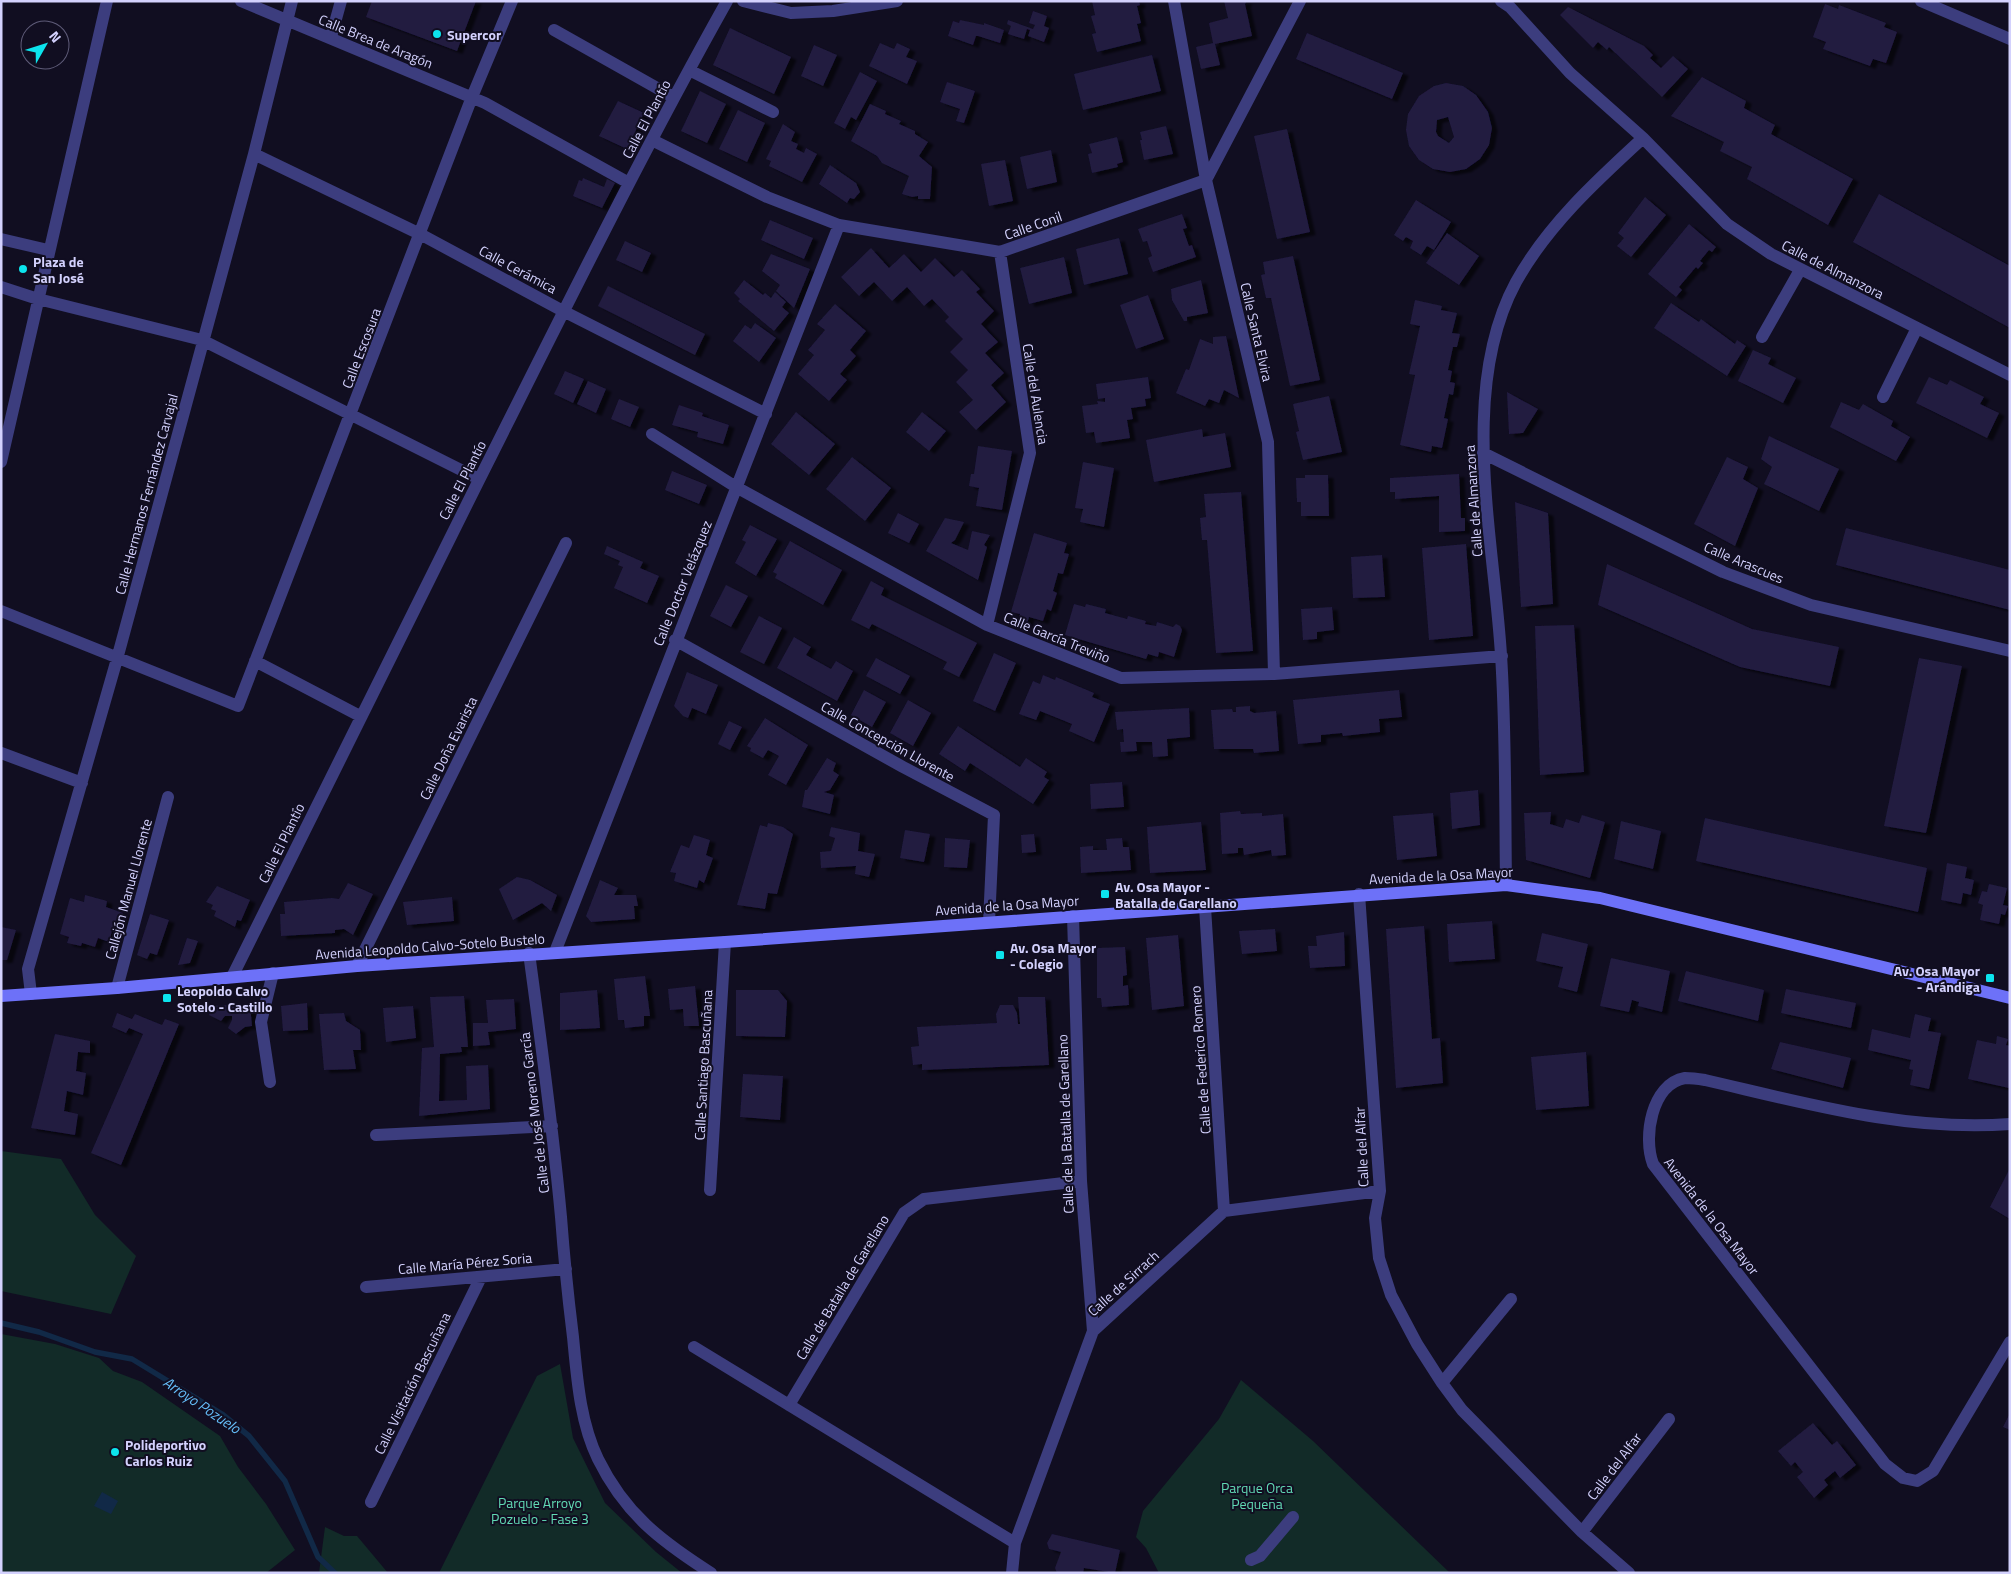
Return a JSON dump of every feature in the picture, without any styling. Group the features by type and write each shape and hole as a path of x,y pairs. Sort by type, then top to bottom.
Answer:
{"main road":[{"name":"Avenida de la Osa Mayor","path":"862,931 1506,885 1600,898 2010,998"},
{"name":"Avenida Leopoldo Calvo-Sotelo Bustelo","path":"1,996 117,988 357,966 725,942 862,931"}],"street":[{"path":"1,462 48,250 107,1"},
{"name":"Calle Brea de Aragón","path":"241,1 286,22 330,37 472,98 629,183"},
{"name":"Calle Hermanos Fernández Carvajal","path":"31,994 28,969 117,659 254,154 292,1"},
{"path":"330,37 341,1"},
{"name":"Calle Escosura","path":"117,659 238,706 352,414 472,98 512,1"},
{"name":"Calle El Plantío","path":"232,977 360,716 563,311 673,97 727,1"},
{"path":"743,1 791,13 833,11 897,1"},
{"name":"Calle Santa Elvira","path":"1174,1 1206,180 1268,442 1274,674"},
{"path":"1206,180 1300,1"},
{"name":"Calle de Almanzora","path":"1502,1 1510,7 1570,73 1643,138 1726,224 1771,254 1800,270 2010,375"},
{"path":"1921,1 1951,7 2010,39"},
{"path":"554,30 673,97"},
{"path":"689,70 773,112"},
{"name":"Calle de Almanzora","path":"1506,885 1502,656 1483,453 1486,390 1495,333 1515,283 1541,243 1590,187 1643,138"},
{"name":"Calle Conil","path":"652,140 767,197 838,225 1000,252 1206,180"},
{"name":"Calle Cerámica","path":"254,154 420,234 563,311 766,414"},
{"name":"Calle Doctor Velázquez","path":"555,952 838,225"},
{"path":"1,239 48,250"},
{"name":"Calle del Aulencia","path":"987,625 1030,453 1000,252"},
{"path":"1762,337 1800,270"},
{"path":"1,287 38,299 202,340 479,479"},
{"path":"1883,397 1917,328"},
{"name":"Calle García Treviño","path":"652,434 736,487 987,625 1121,678 1274,674 1502,656"},
{"name":"Calle Arascues","path":"1483,453 1724,572 1776,592 1811,605 2010,651"},
{"name":"Calle Doña Evarista","path":"357,966 566,543"},
{"path":"1,611 117,659"},
{"name":"Calle Concepción Llorente","path":"675,640 903,767 994,815 988,922"},
{"path":"255,661 360,716"},
{"path":"1,753 82,782"},
{"name":"Callejón Manuel Llorente","path":"117,988 168,797"},
{"name":"Calle del Alfar","path":"1359,894 1380,1191 1374,1218 1378,1258 1391,1295 1417,1344 1462,1410 1582,1532 1629,1573"},
{"name":"Calle de Federico Romero","path":"1205,907 1224,1211"},
{"name":"Calle de la Batalla de Garellano","path":"1073,916 1081,1182 1093,1331"},
{"name":"Calle Santiago Bascuñana","path":"710,1190 725,942"},
{"name":"Calle de José Moreno García","path":"529,954 552,1126 583,1412 588,1433 598,1459 617,1492 644,1526 671,1547 711,1573"},
{"path":"270,1082 261,1022 273,973"},
{"name":"Avenida de la Osa Mayor","path":"2010,1124 1987,1126 1926,1124 1870,1116 1705,1080 1686,1078 1675,1082 1663,1091 1657,1102 1653,1114 1649,1154 1653,1164 1885,1464 1903,1478 1917,1481 1933,1472 2010,1342"},
{"path":"376,1135 552,1126"},
{"name":"Calle de Batalla de Garellano","path":"789,1405 904,1213 924,1199 1081,1182"},
{"path":"1224,1211 1380,1191"},
{"name":"Calle de Sirrach","path":"1012,1573 1015,1543 1093,1331 1224,1211"},
{"name":"Calle María Pérez Soria","path":"366,1287 566,1269"},
{"name":"Calle Visitación Bascuñana","path":"371,1502 481,1277"},
{"path":"1442,1383 1511,1299"},
{"path":"694,1347 1015,1543"},
{"name":"Calle del Alfar","path":"1582,1532 1669,1419"},
{"path":"1251,1560 1260,1556 1293,1517"}],"green space":[{"path":"1,1151 61,1159 95,1215 136,1256 111,1314 1,1291"},
{"name":"Polideportivo Carlos Ruiz","path":"1,1334 55,1344 99,1358 113,1371 142,1382 220,1436 238,1467 266,1504 295,1550 266,1573 1,1573"},
{"name":"Parque Arroyo Pozuelo - Fase 3","path":"560,1364 573,1438 605,1503 656,1552 682,1573 439,1573 537,1376"},
{"name":"Parque Orca Pequeña","path":"1241,1380 1313,1441 1450,1573 1159,1573 1146,1548 1136,1537 1143,1511 1219,1419"},
{"path":"325,1527 344,1536 357,1536 388,1573 319,1573"}],"water":[{"path":"102,1492 118,1501 111,1514 94,1506"}],"building":[{"name":"Supercor","path":"372,1 476,1 457,51 366,17"},
{"path":"1092,1 1139,1 1140,5 1137,6 1141,23 1137,24 1141,41 1097,52 1092,34 1096,33 1091,16 1095,15"},
{"path":"1224,1 1247,1 1245,4 1252,36 1215,44 1220,65 1201,69 1196,47 1213,43 1209,23 1228,18"},
{"path":"1825,4 1838,9 1839,5 1886,23 1884,27 1897,32 1886,63 1873,59 1870,66 1823,49 1826,42 1813,37"},
{"path":"1568,7 1644,46 1653,55 1650,58 1661,68 1673,56 1688,69 1662,97 1609,47 1607,50 1598,42 1593,48 1560,15"},
{"path":"1033,11 1047,16 1044,26 1049,28 1044,42 1028,36 1030,30 1027,29 1024,39 1008,34 1011,26 1007,24 1008,20 1033,29 1035,25 1029,23"},
{"path":"960,20 984,25 984,23 1004,30 1000,43 976,36 973,45 948,36 953,21 959,23"},
{"path":"730,28 791,57 774,94 713,65"},
{"path":"1307,33 1403,73 1392,99 1296,59"},
{"path":"880,43 894,49 897,43 910,49 906,57 917,61 907,84 869,66"},
{"path":"814,45 837,55 823,86 801,76"},
{"path":"1152,55 1161,91 1083,110 1074,74"},
{"path":"860,72 877,81 856,120 851,117 845,129 834,123"},
{"path":"1702,77 1746,101 1744,108 1775,125 1771,134 1853,179 1828,225 1747,179 1752,167 1720,151 1724,142 1671,116"},
{"path":"947,82 975,91 964,123 956,121 960,109 940,102"},
{"path":"1446,83 1463,86 1476,95 1488,112 1492,128 1489,145 1480,159 1466,169 1450,172 1433,169 1419,160 1409,146 1406,130 1408,114 1419,96 1434,86","holes":["1448,117 1454,137 1449,143 1438,136 1436,132 1437,120"]},
{"path":"700,91 726,104 707,143 681,131"},
{"path":"618,101 644,113 627,149 599,136"},
{"path":"870,104 886,111 885,114 901,121 899,124 915,131 915,134 928,142 919,156 932,167 930,199 918,199 918,196 912,197 902,194 909,176 882,163 877,156 851,141"},
{"path":"738,110 765,123 747,162 719,149"},
{"path":"783,124 795,132 791,141 798,144 796,149 804,153 806,148 817,154 802,182 769,166 771,161 766,159"},
{"path":"1166,126 1173,154 1144,160 1140,132"},
{"path":"1287,129 1310,232 1277,239 1254,136"},
{"path":"1117,137 1123,162 1117,164 1118,167 1092,173 1088,154 1092,153 1089,144"},
{"path":"1051,150 1057,182 1027,189 1020,157"},
{"path":"1005,160 1013,201 989,206 981,164"},
{"path":"830,165 856,183 860,192 854,199 850,198 847,203 819,184"},
{"path":"583,178 604,187 607,179 615,183 602,208 573,196 579,180 582,181"},
{"path":"1879,194 2010,266 2010,328 1853,242"},
{"path":"1645,197 1666,215 1631,257 1617,246 1624,238 1618,233"},
{"path":"1416,200 1451,222 1434,250 1427,246 1421,255 1410,248 1413,241 1406,237 1403,241 1394,235"},
{"path":"1182,214 1187,228 1183,229 1189,246 1192,245 1196,257 1153,272 1148,258 1152,256 1147,241 1143,242 1138,229"},
{"path":"770,220 813,238 804,259 761,240"},
{"path":"1689,224 1716,247 1712,252 1709,250 1700,261 1703,263 1698,269 1696,267 1679,287 1682,290 1676,297 1648,274"},
{"path":"1447,233 1479,256 1459,285 1426,263"},
{"path":"1119,238 1128,274 1084,285 1076,249"},
{"path":"625,241 651,253 642,272 616,260"},
{"path":"871,248 889,268 904,254 921,272 935,258 954,277 962,270 980,289 976,292 994,311 981,324 998,342 985,353 1004,373 991,385 1006,402 976,430 959,412 973,400 956,382 968,370 950,352 963,339 945,321 949,317 932,299 924,306 907,287 892,301 874,282 859,296 841,277"},
{"path":"771,254 810,269 794,308 776,291 780,285 762,271"},
{"path":"1293,256 1320,380 1290,386 1271,298 1266,298 1261,275 1265,274 1263,262"},
{"path":"1064,257 1072,293 1029,304 1020,268"},
{"path":"744,280 763,295 765,293 771,298 775,292 786,302 782,307 789,313 774,331 738,301 740,299 734,293"},
{"path":"1201,280 1208,313 1187,317 1187,321 1184,321 1172,300 1171,289"},
{"path":"608,286 705,334 695,355 598,306"},
{"path":"1148,295 1164,339 1136,349 1120,305"},
{"path":"1415,300 1442,306 1441,310 1457,313 1452,333 1460,334 1457,347 1453,347 1448,370 1452,371 1450,382 1455,383 1453,395 1449,394 1444,418 1448,419 1442,448 1432,446 1431,452 1400,445 1415,375 1409,374 1420,326 1410,324"},
{"path":"1671,303 1699,322 1701,319 1735,344 1737,340 1746,346 1727,376 1654,328"},
{"path":"835,304 866,331 850,350 856,356 840,374 847,380 829,401 798,374 814,355 808,350 825,330 817,324"},
{"path":"755,323 776,338 759,362 733,341 745,325 751,329"},
{"path":"1226,336 1239,398 1224,390 1219,403 1209,399 1205,406 1176,393 1186,369 1189,370 1200,339 1213,344 1213,337"},
{"path":"1753,350 1771,358 1768,364 1796,378 1783,403 1738,381"},
{"path":"565,371 584,379 573,403 554,394"},
{"path":"1148,377 1151,398 1145,399 1146,406 1131,408 1133,419 1127,420 1130,438 1096,443 1094,432 1086,433 1082,406 1098,404 1097,401 1105,402 1105,398 1098,399 1096,384"},
{"path":"1929,377 1947,385 1950,380 1984,397 1980,404 1999,413 1987,438 1916,403"},
{"path":"588,381 606,389 596,413 577,404"},
{"path":"1507,392 1538,409 1523,433 1509,434"},
{"path":"1329,396 1342,452 1303,460 1296,432 1299,431 1293,404"},
{"path":"619,399 639,407 630,427 611,419"},
{"path":"1841,402 1859,410 1863,404 1893,421 1891,426 1910,437 1896,461 1830,427"},
{"path":"679,405 703,413 702,416 729,425 723,444 697,437 698,432 672,425"},
{"path":"796,412 835,444 809,475 771,444"},
{"path":"922,412 946,431 929,451 906,432"},
{"path":"1202,429 1203,437 1225,433 1231,467 1154,482 1146,440"},
{"path":"1769,436 1839,469 1819,511 1764,484 1772,467 1761,459"},
{"path":"978,446 1012,451 1002,510 976,506 979,488 969,486 971,474 974,474"},
{"path":"852,457 891,488 865,521 826,489"},
{"path":"1727,457 1748,467 1743,479 1758,488 1735,546 1694,524"},
{"path":"1083,462 1114,468 1104,527 1080,522 1083,509 1075,508"},
{"path":"672,471 707,485 699,504 665,490"},
{"path":"1459,474 1461,518 1465,518 1465,531 1439,532 1439,496 1395,499 1395,492 1390,492 1390,478"},
{"path":"1305,475 1328,475 1329,516 1301,516 1301,502 1297,502 1296,478 1305,478"},
{"path":"1241,492 1253,651 1216,653 1207,540 1202,540 1200,518 1206,517 1204,494"},
{"path":"1515,502 1548,513 1553,604 1521,607"},
{"path":"898,513 919,524 909,543 888,533"},
{"path":"945,518 964,522 955,540 951,543 968,550 972,531 990,535 984,545 987,547 978,580 926,551"},
{"path":"750,525 777,539 756,576 735,563 746,542 742,540"},
{"path":"1846,528 2010,570 2010,610 1836,565"},
{"path":"1034,533 1067,543 1064,553 1069,554 1063,574 1058,573 1053,591 1057,593 1051,611 1047,609 1043,621 1029,617 1027,624 1018,621 1020,614 1011,612"},
{"path":"790,541 842,570 823,605 775,578 777,574 773,572"},
{"path":"1466,544 1473,636 1429,640 1422,548"},
{"path":"607,546 643,562 640,568 659,576 647,603 614,588 623,567 618,565 620,561 604,554"},
{"path":"1382,555 1385,597 1353,598 1351,557"},
{"path":"1607,564 1752,629 1839,647 1830,686 1740,667 1598,605"},
{"path":"871,581 884,588 881,595 977,643 959,677 943,669 947,662 872,624 869,629 851,620"},
{"path":"726,585 748,596 731,627 710,616"},
{"path":"1074,604 1085,607 1086,604 1106,609 1105,613 1127,619 1128,616 1146,621 1145,624 1156,626 1157,622 1173,627 1176,624 1180,626 1182,630 1174,657 1159,652 1158,657 1148,654 1146,659 1065,635"},
{"path":"1332,607 1334,630 1317,632 1317,639 1303,640 1301,609"},
{"path":"759,616 782,628 764,664 740,652"},
{"path":"1574,625 1584,772 1540,775 1535,626"},
{"path":"794,637 811,647 806,655 831,669 836,661 853,671 837,701 777,668"},
{"path":"994,653 1016,663 995,711 973,701"},
{"path":"876,658 910,676 900,694 866,676"},
{"path":"1919,658 1962,666 1926,833 1884,826"},
{"path":"687,672 718,685 706,714 692,708 688,718 683,716 674,706"},
{"path":"1043,675 1055,680 1056,677 1094,693 1092,697 1110,704 1094,742 1069,731 1072,724 1040,711 1036,720 1019,714 1033,681 1040,684"},
{"path":"864,690 886,702 872,727 851,715"},
{"path":"1399,690 1402,717 1379,719 1380,732 1343,736 1342,733 1321,735 1321,742 1298,744 1293,700"},
{"path":"908,700 931,713 913,746 890,733"},
{"path":"1250,706 1250,711 1254,713 1276,711 1279,751 1254,753 1253,749 1214,749 1211,710 1232,709 1233,712 1236,712 1236,707"},
{"path":"1189,708 1190,737 1167,739 1168,756 1153,757 1152,742 1136,742 1137,751 1121,752 1120,742 1124,742 1123,729 1117,730 1115,712"},
{"path":"765,718 808,745 786,785 768,775 779,756 768,750 763,758 750,751 751,748 747,746"},
{"path":"729,721 742,727 730,750 718,744"},
{"path":"958,726 1020,767 1026,758 1047,772 1044,777 1049,780 1033,804 970,763 965,771 939,754"},
{"path":"827,758 836,763 833,771 839,775 830,790 824,792 834,795 830,814 802,807 805,790 807,790"},
{"path":"1122,782 1124,807 1091,809 1090,784"},
{"path":"1478,790 1480,825 1452,829 1450,793"},
{"path":"1240,811 1241,814 1262,813 1262,816 1283,814 1286,855 1272,856 1271,850 1244,855 1243,848 1238,848 1238,853 1222,854 1220,813"},
{"path":"1551,812 1550,824 1563,828 1566,819 1579,823 1582,815 1605,822 1590,878 1526,860 1524,813"},
{"path":"1433,813 1437,856 1397,860 1393,816"},
{"path":"1705,818 1927,868 1918,912 1696,861"},
{"path":"1621,821 1661,831 1653,869 1614,859"},
{"path":"1201,822 1206,870 1150,873 1147,827"},
{"path":"768,823 783,827 793,834 777,894 768,893 765,909 737,905 760,825 767,827"},
{"path":"831,827 860,833 858,851 875,854 869,877 855,874 856,866 821,868 820,852 831,851 835,838 829,836"},
{"path":"905,830 930,834 924,862 900,858"},
{"path":"1034,834 1036,852 1022,853 1021,835"},
{"path":"694,835 710,840 706,855 713,858 704,883 699,880 697,888 674,881 676,873 670,872 681,845 689,848"},
{"path":"945,838 970,840 967,868 944,867"},
{"path":"1122,838 1123,847 1129,847 1131,870 1081,873 1080,847 1093,846 1093,850 1107,850 1106,839"},
{"path":"1947,863 1967,867 1965,878 1974,880 1971,895 1963,893 1961,904 1941,900"},
{"path":"517,877 530,880 557,895 551,911 542,903 513,920 499,889"},
{"path":"600,880 618,888 614,895 636,895 638,906 634,906 635,919 591,922 586,916"},
{"path":"348,883 373,894 353,935 344,929 335,930 335,933 281,936 280,914 285,914 284,902 339,899"},
{"path":"1989,884 2007,888 2003,905 2008,906 2005,915 2001,914 1999,924 1980,920 1983,905 1978,903 1982,891 1987,892"},
{"path":"217,886 250,900 241,921 237,920 235,927 214,916 216,911 211,909 213,905 206,902"},
{"path":"85,895 107,901 106,907 123,913 120,925 114,923 109,942 98,938 95,947 82,943 81,946 67,943 69,937 60,934 70,898 84,902"},
{"path":"452,897 454,921 407,925 403,902"},
{"path":"150,914 169,920 157,955 150,953 147,959 137,955"},
{"path":"1492,921 1495,959 1449,962 1447,924"},
{"path":"1424,926 1432,1039 1440,1038 1443,1083 1396,1088 1386,929"},
{"path":"1,927 16,930 7,960 1,960"},
{"path":"1275,929 1277,951 1242,954 1239,931"},
{"path":"1344,932 1345,966 1310,968 1308,946 1317,946 1316,936"},
{"path":"1542,933 1588,944 1577,992 1558,987 1563,967 1536,961"},
{"path":"1178,935 1184,1006 1152,1010 1146,938"},
{"path":"187,938 198,941 190,963 178,965"},
{"path":"1125,947 1127,975 1123,976 1123,986 1128,985 1129,1005 1102,1007 1101,998 1097,998 1097,948"},
{"path":"1611,958 1670,971 1662,1012 1638,1006 1639,1002 1632,1000 1629,1012 1600,1006"},
{"path":"1686,971 1764,990 1758,1021 1678,1001"},
{"path":"645,976 650,1016 644,1016 644,1026 625,1028 624,1020 618,1020 614,979"},
{"path":"695,986 699,1026 684,1026 683,1009 670,1010 668,989"},
{"path":"1786,989 1856,1003 1851,1028 1781,1013"},
{"path":"597,990 600,1028 560,1030 560,993"},
{"path":"736,990 778,990 787,1001 785,1037 736,1036"},
{"path":"464,996 468,1047 461,1047 462,1052 440,1054 439,1101 467,1100 466,1066 488,1065 490,1109 419,1116 422,1048 434,1047 430,997"},
{"path":"1018,997 1045,997 1049,1065 922,1070 922,1064 913,1065 911,1047 919,1046 917,1027 997,1023 996,1014 1000,1005 1013,1005 1017,1013 1018,1024 1020,1024"},
{"path":"514,999 516,1029 488,1032 490,1045 473,1046 473,1023 488,1023 486,1000"},
{"path":"307,1003 308,1030 283,1031 281,1006"},
{"path":"250,1004 252,1026 245,1027 236,1034 228,1028 232,1016 225,1016 221,1021 209,1015 211,1006"},
{"path":"413,1006 416,1038 386,1042 383,1008"},
{"path":"117,1013 132,1019 135,1014 162,1025 165,1019 179,1024 121,1165 91,1153 143,1034 129,1028 126,1033 112,1027"},
{"path":"344,1013 346,1021 360,1030 361,1050 353,1050 356,1069 324,1070 319,1014"},
{"path":"1915,1014 1931,1018 1928,1031 1941,1033 1929,1089 1910,1085 1913,1070 1909,1069 1911,1060 1868,1050 1872,1029 1910,1038"},
{"path":"55,1034 90,1041 90,1053 78,1052 76,1071 86,1073 83,1095 67,1091 64,1111 78,1114 75,1135 31,1128"},
{"path":"1997,1036 2008,1039 2006,1045 2010,1046 2009,1088 1968,1079 1977,1040 1996,1044"},
{"path":"1780,1042 1851,1058 1843,1088 1771,1069"},
{"path":"1586,1052 1589,1106 1536,1110 1531,1057"},
{"path":"743,1074 783,1076 780,1120 740,1117"},
{"path":"2010,1168 2010,1219 1990,1207"},
{"path":"2010,1413 2010,1430 2003,1427"},
{"path":"1813,1423 1832,1445 1837,1441 1856,1465 1840,1478 1835,1471 1824,1480 1828,1485 1814,1498 1797,1477 1803,1472 1795,1462 1791,1466 1778,1451"},
{"path":"1052,1534 1120,1550 1115,1573 1084,1568 1083,1573 1057,1573 1055,1568 1061,1552 1049,1549 1047,1543"}],"waterway":[{"name":"Arroyo Pozuelo","path":"1,1323 39,1332 95,1352 132,1359 222,1414 249,1436 285,1481 318,1557 335,1573"}],"place":[{"name":"Supercor","path":"437,34"},
{"name":"Plaza de San José","path":"23,269"},
{"name":"Av. Osa Mayor - Batalla de Garellano","path":"1105,894"},
{"name":"Av. Osa Mayor - Colegio","path":"1000,955"},
{"name":"Av. Osa Mayor - Arándiga","path":"1990,978"},
{"name":"Leopoldo Calvo Sotelo - Castillo","path":"167,998"},
{"name":"Polideportivo Carlos Ruiz","path":"115,1452"}]}
